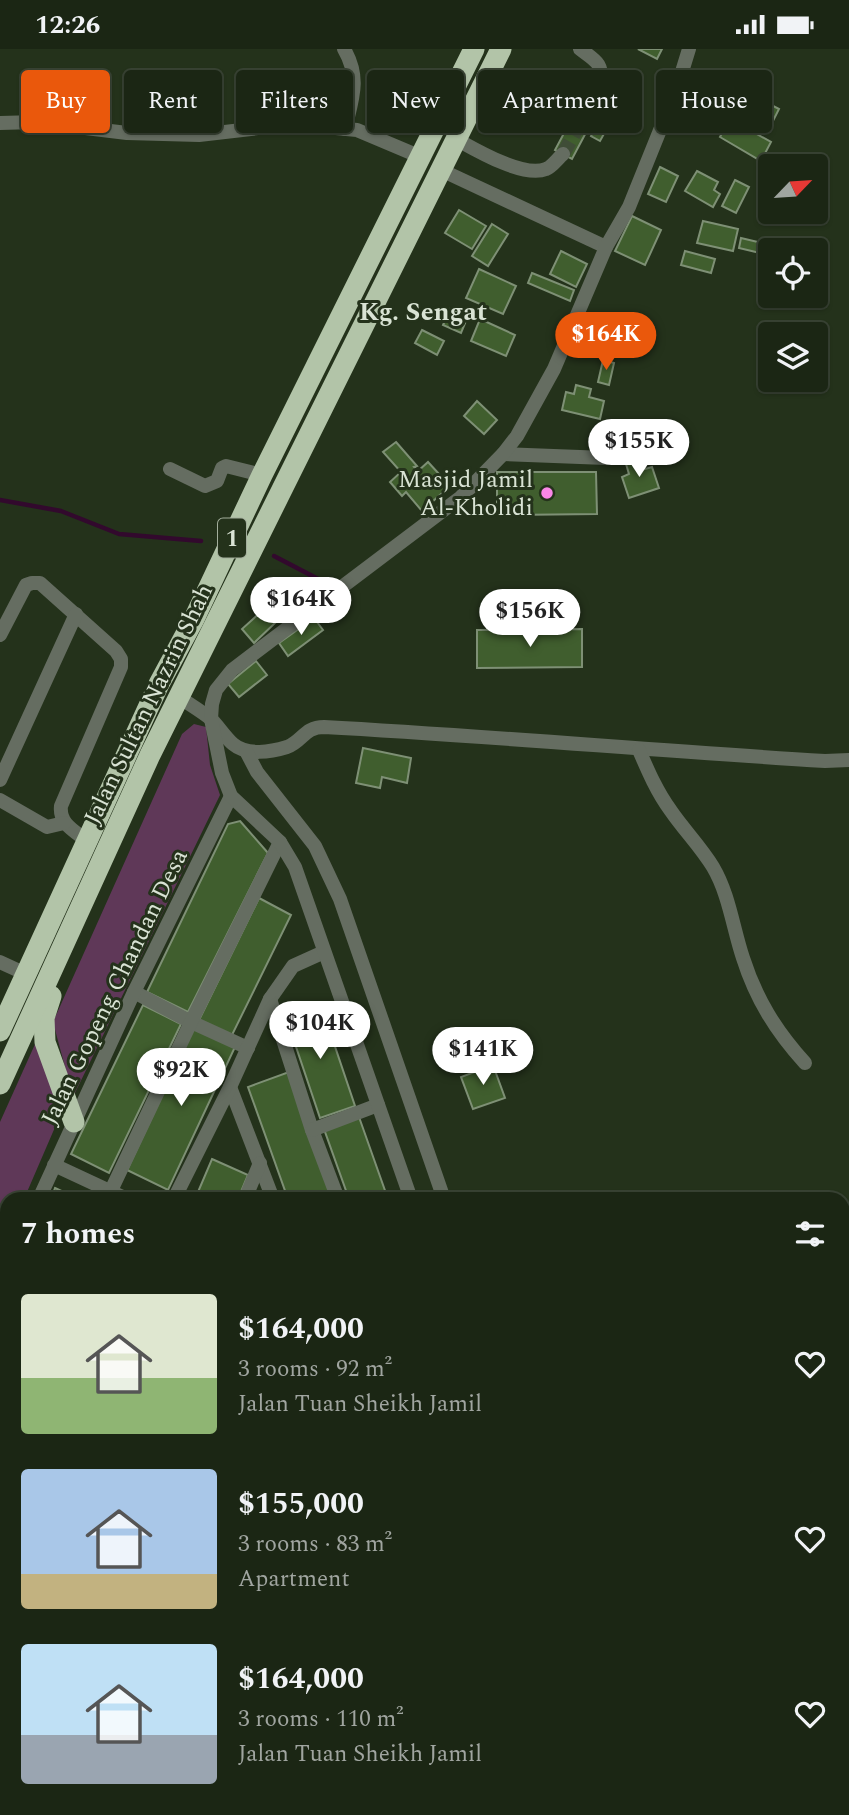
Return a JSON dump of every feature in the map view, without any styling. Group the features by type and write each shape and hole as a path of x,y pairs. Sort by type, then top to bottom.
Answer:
{"highway":[{"name":"Jalan Sultan Nazrin Shah","path":"0,1031 125,754 474,49"},
{"name":"Jalan Sultan Nazrin Shah","path":"0,1084 179,697 501,49"},
{"path":"125,754 135,746 158,705 179,697 177,683 181,661 193,636 194,619"},
{"path":"0,1061 34,986 60,953"},
{"path":"60,953 59,968 43,1030 49,1055 74,1122"}],"street":[{"path":"344,49 354,71 353,93"},
{"path":"580,49 598,62 602,70"},
{"path":"408,1192 295,867 280,842 231,796 222,773 211,719 216,690 232,670 450,505 503,454 517,436 554,369 606,247 629,207 677,88 689,49"},
{"path":"0,123 36,123 127,133 199,135 236,131"},
{"path":"353,130 421,157"},
{"path":"456,139 494,159 527,170 545,169 563,154"},
{"path":"441,170 606,247"},
{"path":"503,454 606,458"},
{"path":"170,469 205,486 217,481 222,468 226,466 262,475"},
{"path":"0,635 26,586 40,583 116,651 121,659 121,667 61,806 60,815 64,823 86,840"},
{"path":"0,780 76,614"},
{"path":"179,697 211,719 235,746 246,751 282,748 294,744 314,727 324,727 471,735 639,750 849,760"},
{"path":"639,750 669,809 713,867 723,890 753,988 767,1016 805,1063"},
{"path":"246,751 257,772 315,846 340,899 442,1192"},
{"name":"Jalan Gopeng Chandan Desa","path":"42,1192 134,992 231,796"},
{"path":"0,800 47,827 64,823"},
{"path":"110,1192 280,842"},
{"path":"178,1192 270,999 293,966 324,952"},
{"path":"0,962 26,974"},
{"path":"134,992 248,1048"},
{"path":"270,999 312,1130 335,1192"},
{"path":"230,1087 270,1192"},
{"path":"312,1130 377,1105"},
{"path":"248,1192 260,1163"},
{"path":"54,1165 104,1192"}],"shaded area":[{"path":"194,724 206,727 210,765 220,795 73,1097 53,1022 182,734"},
{"path":"36,1042 62,1111 27,1192 0,1192 0,1122"}],"building":[{"path":"638,49 662,49 657,59"},
{"path":"772,105 779,109 772,120"},
{"path":"564,133 586,133 572,159 555,150"},
{"path":"593,133 604,133 600,141 591,136"},
{"path":"722,133 755,133 771,142 765,154 758,154 758,159 720,137"},
{"path":"660,167 678,176 666,202 648,194"},
{"path":"697,171 718,182 714,190 720,194 713,207 685,191"},
{"path":"735,180 749,187 736,213 722,206"},
{"path":"459,210 486,226 472,249 445,233"},
{"path":"632,216 661,230 645,265 615,251"},
{"path":"703,221 738,229 733,251 697,243"},
{"path":"492,224 508,234 488,266 472,256"},
{"path":"741,238 758,242 758,253 739,248"},
{"path":"561,251 587,264 576,287 550,274"},
{"path":"685,251 715,259 711,273 681,265"},
{"path":"479,269 516,286 503,314 466,298"},
{"path":"532,273 574,290 570,301 528,283"},
{"path":"450,309 468,316 461,333 443,325"},
{"path":"480,319 515,335 506,356 471,341"},
{"path":"422,330 444,341 437,355 415,343"},
{"path":"603,360 614,363 609,385 598,382"},
{"path":"576,385 591,389 589,397 604,401 600,419 562,410 566,392 574,394"},
{"path":"477,401 497,420 484,434 464,416"},
{"path":"396,442 417,466 414,467 418,471 428,462 450,486 422,511 406,492 402,496 390,482 401,472 383,452"},
{"path":"641,459 645,469 652,467 659,488 629,498 622,477 629,474 626,464"},
{"name":"Masjid Jamil Al-Kholidi","path":"497,472 596,472 597,514 497,515"},
{"path":"263,610 275,623 254,643 242,629"},
{"path":"314,618 323,630 288,656 279,643"},
{"path":"582,629 582,667 477,668 477,630"},
{"path":"256,661 267,675 239,697 228,684"},
{"path":"363,748 411,758 407,783 382,777 380,788 356,783"},
{"path":"240,821 268,853 188,1012 147,992 228,824"},
{"path":"259,898 291,915 231,1037 199,1020"},
{"path":"143,1005 181,1024 109,1173 71,1154"},
{"path":"321,1005 355,1106 320,1118 286,1017"},
{"path":"194,1027 235,1047 168,1190 127,1170"},
{"path":"493,1065 505,1098 473,1109 461,1077"},
{"path":"289,1072 332,1192 286,1192 248,1087"},
{"path":"359,1117 386,1192 346,1192 324,1129"},
{"path":"212,1159 248,1175 241,1192 198,1192"}],"waterway":[{"path":"0,500 61,511 119,534 201,541"},
{"path":"274,556 322,581"}],"tunnel":[{"path":"563,154 575,133"}],"place":[{"name":"Masjid Jamil Al-Kholidi","path":"547,493"}],"district":[{"name":"Kg. Sengat","path":"423,311"}]}
